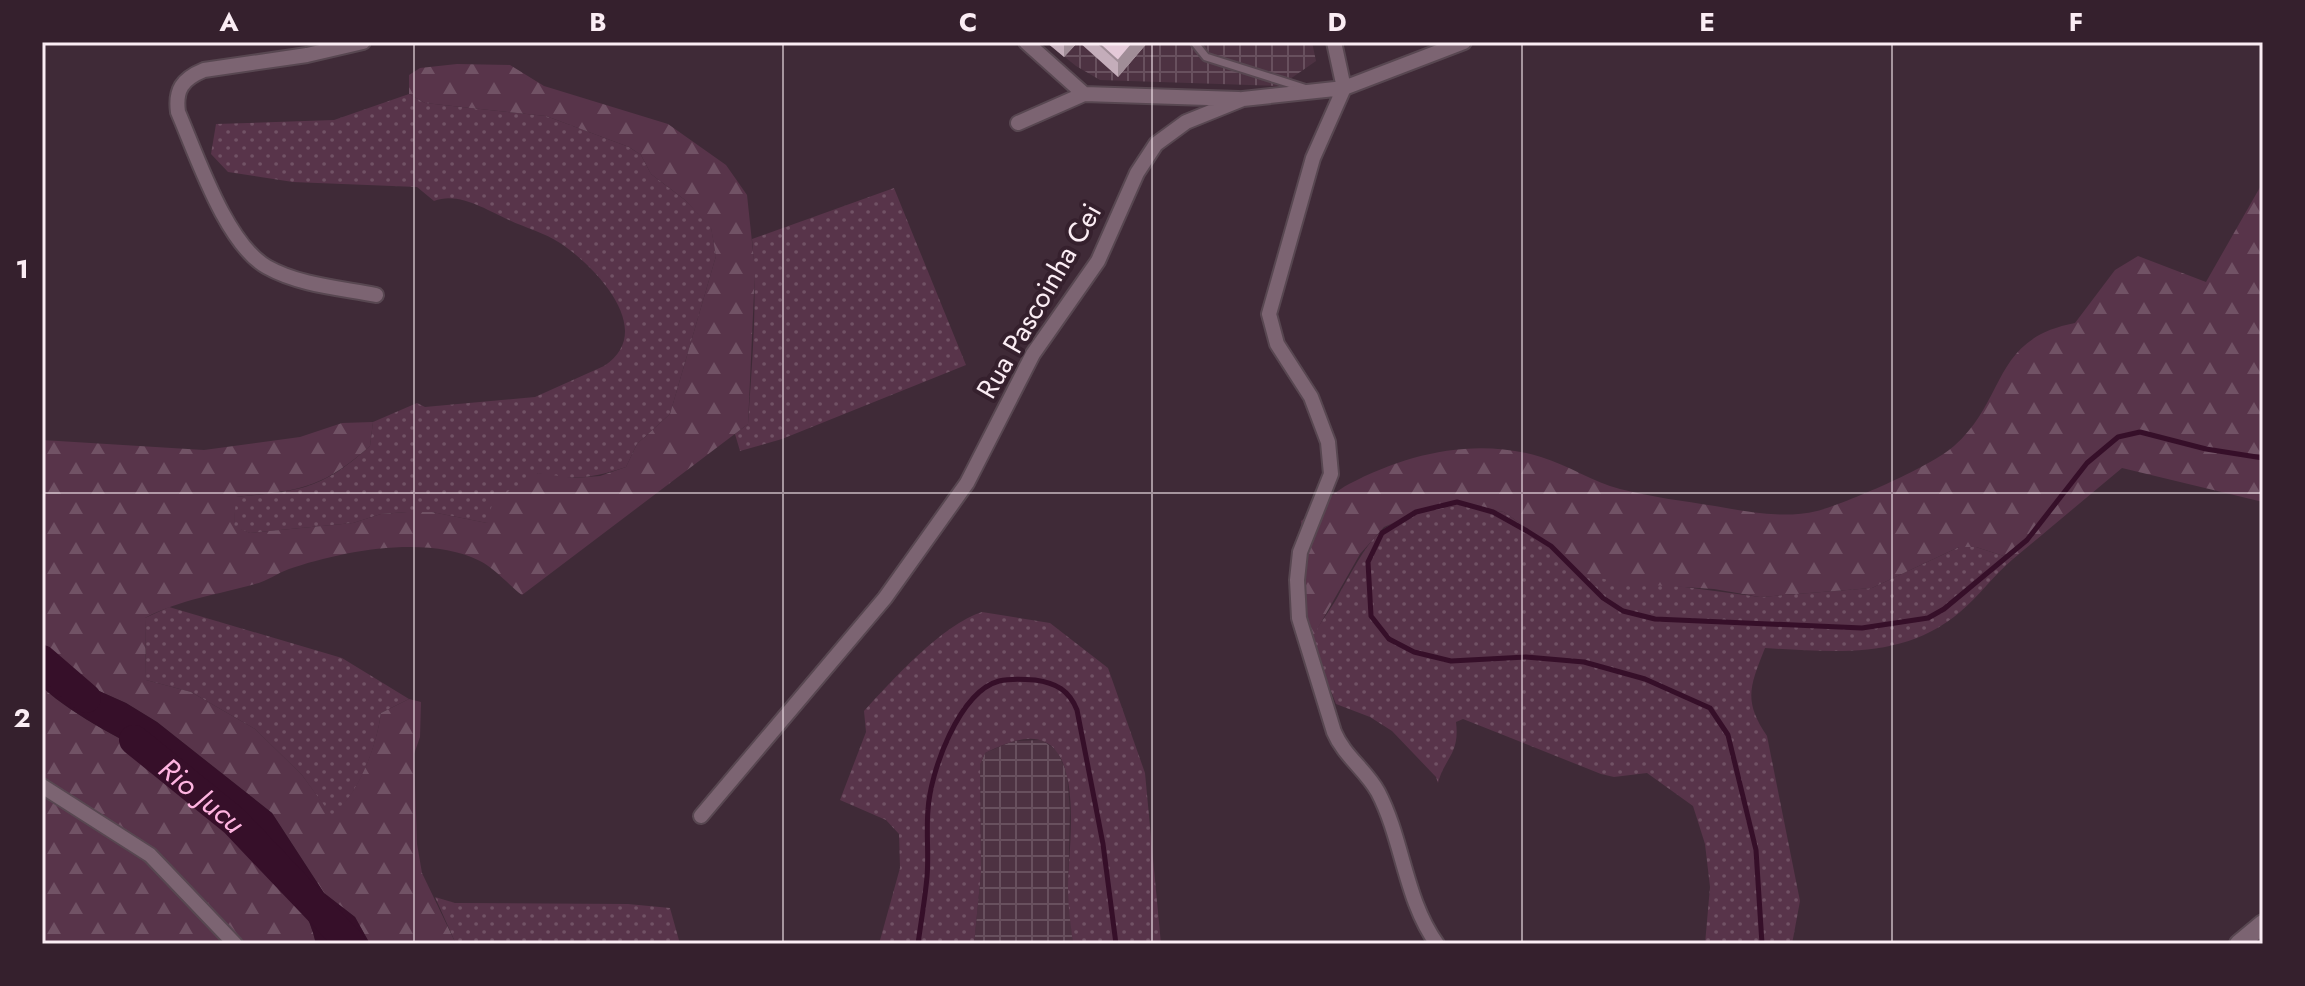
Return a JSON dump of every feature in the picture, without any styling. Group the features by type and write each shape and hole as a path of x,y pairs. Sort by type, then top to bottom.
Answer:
{"street":[{"path":"363,42 294,57 204,70 181,85 176,97 178,112 224,215 248,253 266,267 294,279 376,295"},
{"path":"1026,42 1084,94"},
{"path":"1334,42 1344,88 1313,158 1269,314 1277,344 1311,397 1325,433 1331,462 1327,490 1300,552 1299,618 1339,744 1379,792 1421,914 1437,944"},
{"name":"Rua Pascoinha Cei","path":"701,816 885,598 967,483 1033,354 1098,261 1137,173 1156,144 1186,122 1243,99 1344,88 1464,42"},
{"path":"1018,123 1084,94 1243,99"},
{"path":"42,786 150,855 235,944"},
{"path":"2239,944 2263,924"}],"lane":[{"path":"1194,42 1206,57 1310,90"}],"shaded area":[{"path":"1046,42 1312,42 1316,61 1280,86 1100,80"},
{"name":"Rio Jucu","path":"42,658 52,670 126,703 157,722 272,813 324,893 355,917 370,944 316,944 301,904 251,827 230,805 178,770 66,706 42,687"},
{"path":"1042,740 1057,751 1067,773 1070,812 1068,892 1073,944 974,944 981,873 980,765 985,753 1013,741"}],"green space":[{"path":"457,64 510,65 544,86 668,124 726,165 747,195 755,270 748,424 522,595 485,564 459,553 436,548 384,548 310,562 259,583 186,602 145,618 146,680 191,692 255,729 302,775 332,816 350,795 365,769 381,713 409,699 421,702 420,737 414,754 417,844 422,873 456,944 370,944 355,917 324,893 272,813 157,722 126,703 52,670 42,658 42,440 204,450 300,437 342,423 373,422 370,446 323,480 293,489 236,497 234,526 250,533 353,523 381,514 407,512 432,512 487,523 493,501 538,473 574,478 600,476 626,467 637,444 670,414 716,256 711,228 685,200 651,174 641,155 629,147 546,116 425,103 409,94 409,75 420,68"},
{"path":"409,94 425,103 546,116 629,147 641,155 651,174 685,200 711,227 716,256 670,414 637,444 626,467 583,477 538,473 487,523 432,512 407,512 381,514 353,523 250,533 234,527 235,497 293,490 323,480 370,446 373,422 417,403 425,407 535,397 604,366 619,352 625,335 623,318 615,300 589,267 548,236 472,203 453,198 434,201 417,187 293,182 228,172 211,154 216,124 334,120"},
{"path":"2263,182 2263,502 2122,468 2013,559 1976,547 1959,547 1872,588 1760,597 1714,589 1621,583 1579,573 1555,548 1504,512 1463,505 1414,514 1384,527 1360,554 1311,640 1304,626 1301,521 1349,484 1395,464 1443,451 1492,448 1517,451 1551,460 1610,486 1632,492 1779,515 1817,511 1888,483 1954,446 1984,409 2014,356 2028,342 2048,331 2075,323 2115,270 2138,256 2206,282"},
{"path":"894,188 966,365 782,439 740,451 735,434 748,424 753,355 752,239"},
{"path":"1463,505 1504,512 1555,548 1579,573 1760,597 1872,588 1959,547 1976,547 2013,559 1960,612 1916,638 1867,650 1765,648 1751,693 1754,713 1767,736 1800,901 1792,944 1705,944 1710,887 1705,844 1693,806 1647,773 1614,777 1601,774 1463,719 1456,722 1454,749 1438,783 1436,777 1392,731 1370,717 1336,704 1311,640 1362,555 1372,540 1397,521"},
{"path":"169,607 342,658 409,699 381,713 365,770 350,796 332,817 302,775 255,729 191,692 146,680 145,618"},
{"path":"982,612 1050,623 1108,668 1145,773 1161,944 1073,944 1068,895 1071,809 1065,767 1057,752 1045,742 1030,739 1015,741 985,753 980,765 981,873 974,944 879,944 900,868 899,834 886,820 840,800 866,732 864,711 935,640 967,618"},
{"path":"42,687 93,723 178,770 230,805 255,832 295,895 310,923 316,944 42,944"},
{"path":"435,897 455,903 628,904 670,908 680,944 456,944"}],"building":[{"path":"1097,42 1134,42 1118,61"}],"waterway":[{"path":"1762,944 1756,850 1728,735 1710,708 1645,679 1584,662 1526,657 1451,661 1414,652 1389,639 1371,616 1368,562 1382,533 1416,512 1457,502 1493,512 1551,546 1603,598 1623,611 1655,619 1862,628 1928,618 1944,609 2027,540 2087,463 2118,437 2140,432 2206,449 2263,458"},
{"name":"Rio Jucu","path":"42,660 86,698"},
{"path":"918,944 927,877 928,810 941,755 949,735 971,700 999,681 1017,679 1055,686 1070,697 1077,710 1103,844 1116,944"},
{"name":"Rio Jucu","path":"134,740 234,821 351,944"}]}
